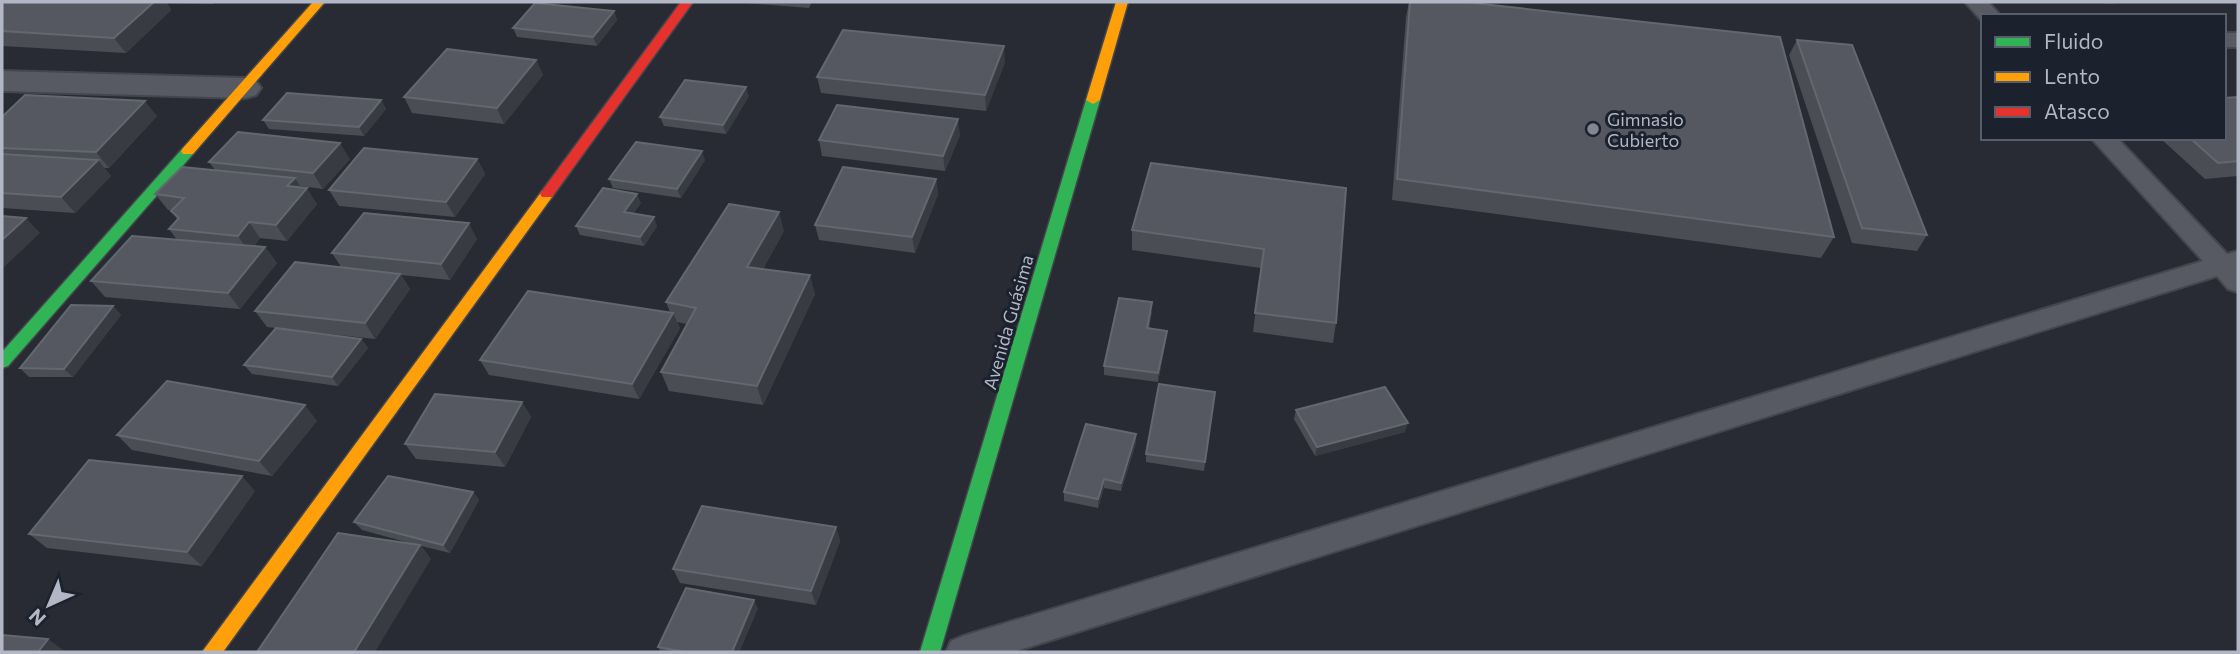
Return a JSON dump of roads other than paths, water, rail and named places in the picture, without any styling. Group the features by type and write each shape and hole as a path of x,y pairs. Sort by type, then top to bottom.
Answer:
{"street":[{"path":"2,362 319,2"},
{"path":"212,652 687,2"},
{"name":"Avenida Guásima","path":"930,652 1122,2"},
{"path":"2,81 245,88"}],"lane":[{"path":"963,652 2232,269 2106,140"}],"place":[{"name":"Gimnasio Cubierto","path":"1593,129"}]}
